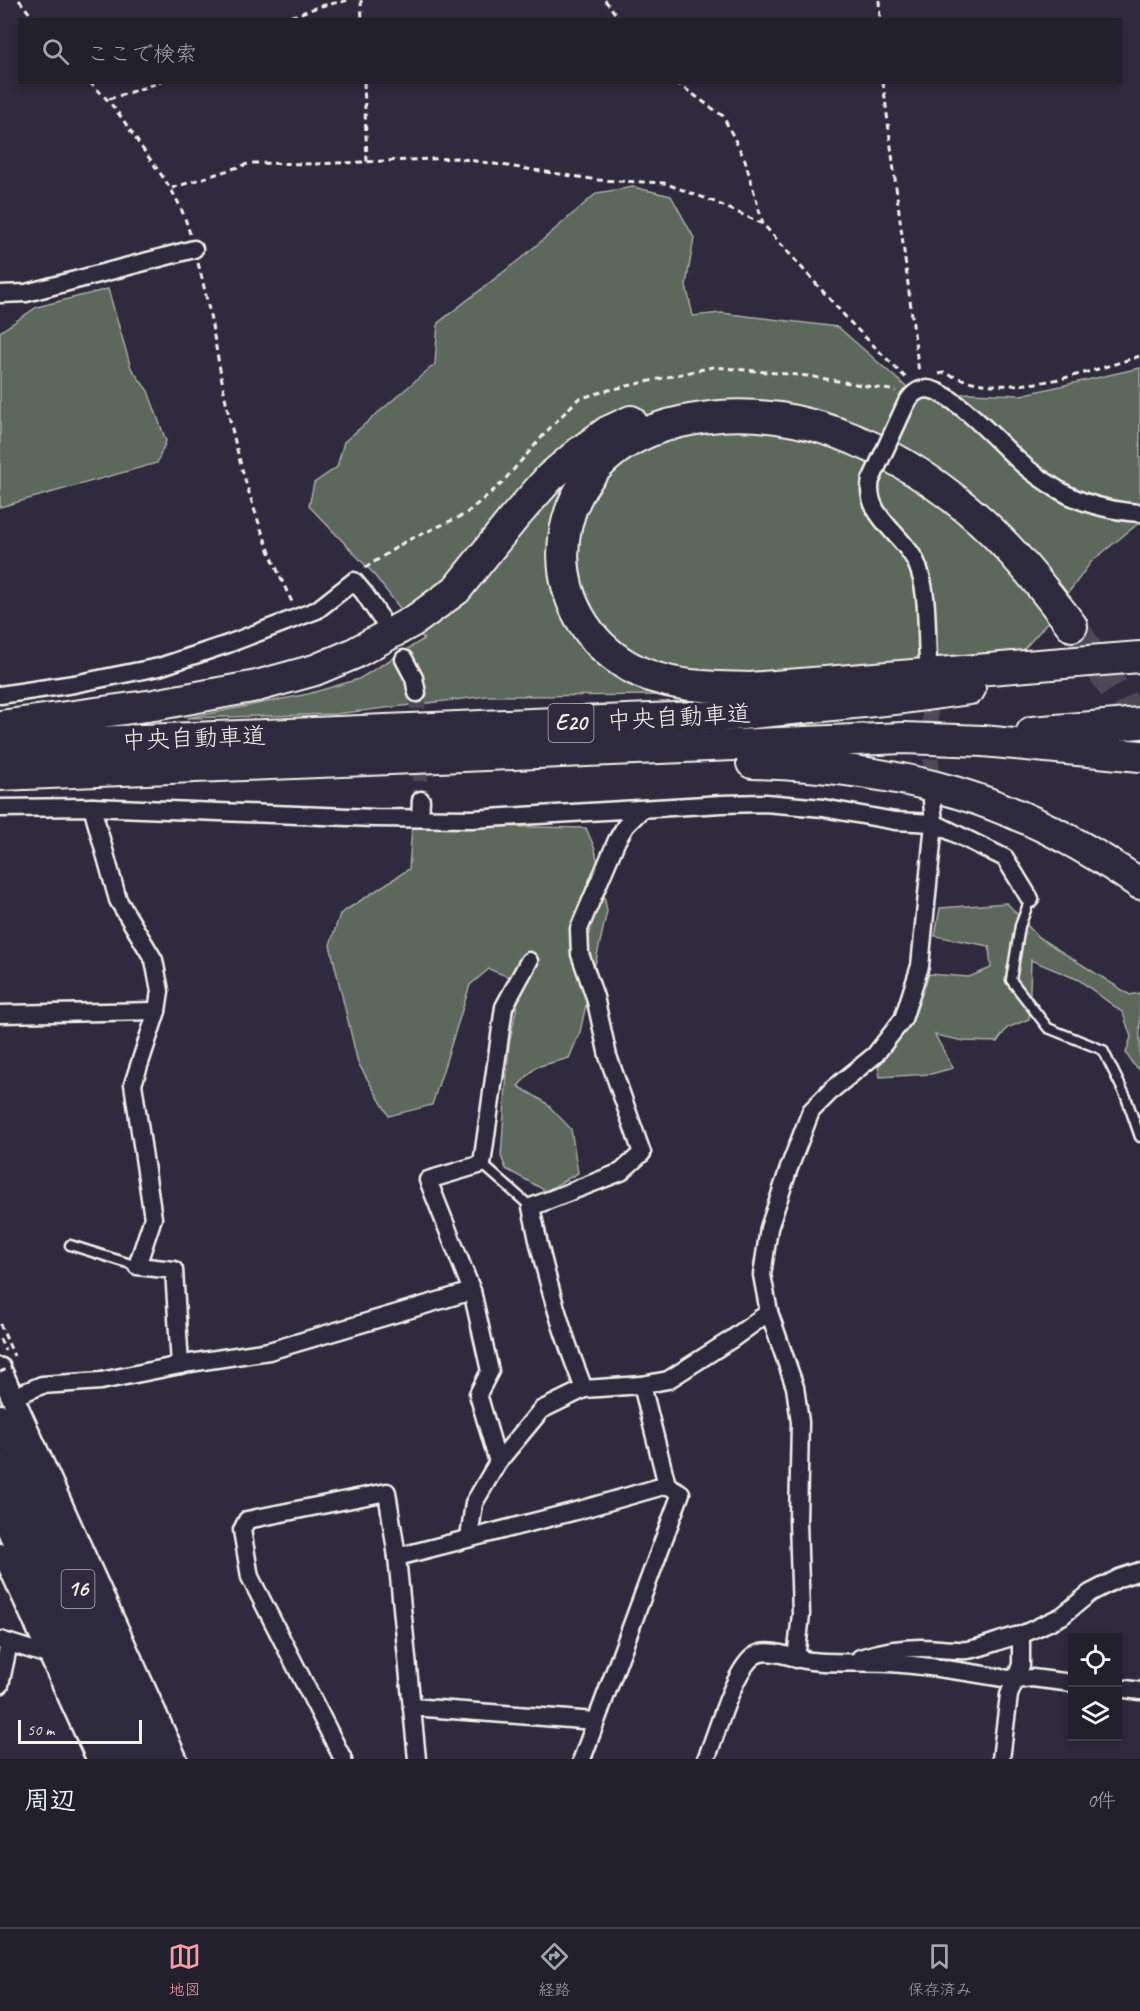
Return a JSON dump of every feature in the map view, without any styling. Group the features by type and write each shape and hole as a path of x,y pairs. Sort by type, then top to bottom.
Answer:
{"highway":[{"path":"0,726 154,705 257,686 315,670 353,654 415,620 456,590 550,477 607,432 660,410 716,400 770,402 804,408 854,423 911,450 966,489 1026,545 1060,584 1081,627 1011,551 967,509 914,471 871,446 794,420 738,414 709,416 651,431 625,444 604,460 585,483 571,507 562,551 564,573 578,616 608,652 630,667 655,678 705,687 750,688 1140,657"},
{"name":"中央自動車道","path":"0,746 722,716 904,698 1140,665"},
{"path":"949,740 1140,723"},
{"name":"中央自動車道","path":"0,775 904,738 1140,756"},
{"path":"314,763 742,763 797,765 872,773 941,787 1011,811 1074,842 1140,884"},
{"name":"16","path":"6,1408 156,1759"},
{"name":"16","path":"0,1472 132,1759"}],"street":[{"path":"0,294 26,293 194,249"},
{"path":"928,659 923,590 917,565 912,554 880,518 869,494 871,480 906,404 919,390 928,389 952,400 1021,463 1067,495 1094,505 1140,513"},
{"path":"0,695 74,684 159,667 317,610 354,581 380,618"},
{"path":"404,659 414,678 417,693"},
{"path":"420,819 422,800"},
{"path":"795,1659 801,1614 798,1521 801,1422 795,1387 769,1312 762,1275 769,1228 811,1111 833,1089 875,1055 903,1019 920,966 934,823 932,801"},
{"path":"0,808 92,807 472,819 765,803 823,808 895,820 934,823 1005,858 1030,899"},
{"path":"92,807 118,900 154,960 160,991 157,1011 133,1084 153,1218 137,1266 174,1269 180,1365"},
{"path":"584,1389 572,1359 541,1255 531,1207 621,1172 642,1153 608,1056 596,997 580,954 579,929 617,840 626,825 641,810"},
{"path":"498,1462 478,1394 490,1371 472,1291 428,1180 482,1164 504,1007 529,961"},
{"path":"0,1014 157,1011"},
{"path":"6,1408 42,1385 101,1381 180,1365 269,1351 472,1291"},
{"path":"469,1538 474,1503 498,1462 541,1410 584,1389 642,1385 668,1380 769,1312"},
{"path":"8,1369 6,1408 176,1759"},
{"path":"642,1385 667,1485"},
{"path":"397,1557 667,1485 681,1493 582,1759"},
{"path":"343,1759 250,1577 242,1530 247,1520 387,1492 397,1557 417,1759"},
{"path":"0,1512 112,1759"},
{"path":"0,1552 95,1759"},
{"path":"839,1664 874,1653 897,1649 978,1648 1004,1638 1020,1635 1062,1616 1090,1593 1119,1578 1140,1571"},
{"path":"1001,1759 1009,1695 1021,1665 1020,1635"},
{"path":"0,1685 4,1642 48,1656"},
{"path":"706,1759 735,1683 744,1666 760,1652 769,1651 795,1659 839,1664 901,1664 1015,1680 1032,1678 1068,1682"},
{"path":"1122,1689 1140,1691"},
{"path":"412,1707 595,1721"}],"lane":[{"path":"1030,899 1020,926 1011,980 1048,1028 1103,1050 1126,1097 1140,1137"},
{"path":"482,1164 531,1207"},
{"path":"70,1245 137,1266"}],"path":[{"path":"19,0 33,18"},
{"path":"287,18 321,6 349,0"},
{"path":"361,0 362,18"},
{"path":"605,0 618,18"},
{"path":"879,0 880,18"},
{"path":"92,84 109,99 172,188 185,216 206,292 243,475 276,569 300,617"},
{"path":"109,99 155,84"},
{"path":"364,84 367,162"},
{"path":"679,84 723,117 745,160 763,224"},
{"path":"883,84 919,369 919,390"},
{"path":"172,188 251,163 315,164 456,158 598,180 664,183 710,200 763,224 851,322 919,390"},
{"path":"919,390 935,375 943,373 982,384 1016,385 1076,376 1140,356"},
{"path":"0,1324 8,1369"}],"green space":[{"path":"633,187 671,196 694,238 686,285 693,316 721,313 838,327 921,400 969,393 1021,395 1140,368 1140,522 1091,562 1041,630 1023,650 928,659 679,695 487,696 335,714 187,718 308,694 359,679 424,639 371,571 309,506 314,483 337,467 344,442 435,364 438,323 524,256 597,193"},
{"path":"108,289 131,368 148,391 166,441 157,463 0,507 0,332 37,307"},
{"path":"412,825 586,828 595,849 607,911 580,1032 569,1058 536,1067 518,1086 545,1102 571,1129 578,1173 546,1191 506,1169 501,1156 509,1045 517,1005 509,977 489,969 470,985 432,1105 389,1116 358,1063 330,945 340,914 409,869"},
{"path":"1007,903 1038,937 1130,995 1140,993 1140,1070 1126,1053 1131,1037 1123,1013 1079,980 1031,960 1029,1019 1007,1028 997,1042 964,1041 935,1035 953,1068 931,1074 880,1077 878,1067 913,1020 929,974 969,977 991,968 989,946 935,936 940,908"}],"tunnel":[{"path":"1072,626 1140,727"},
{"path":"929,687 932,794"},
{"path":"417,693 421,800"}]}
